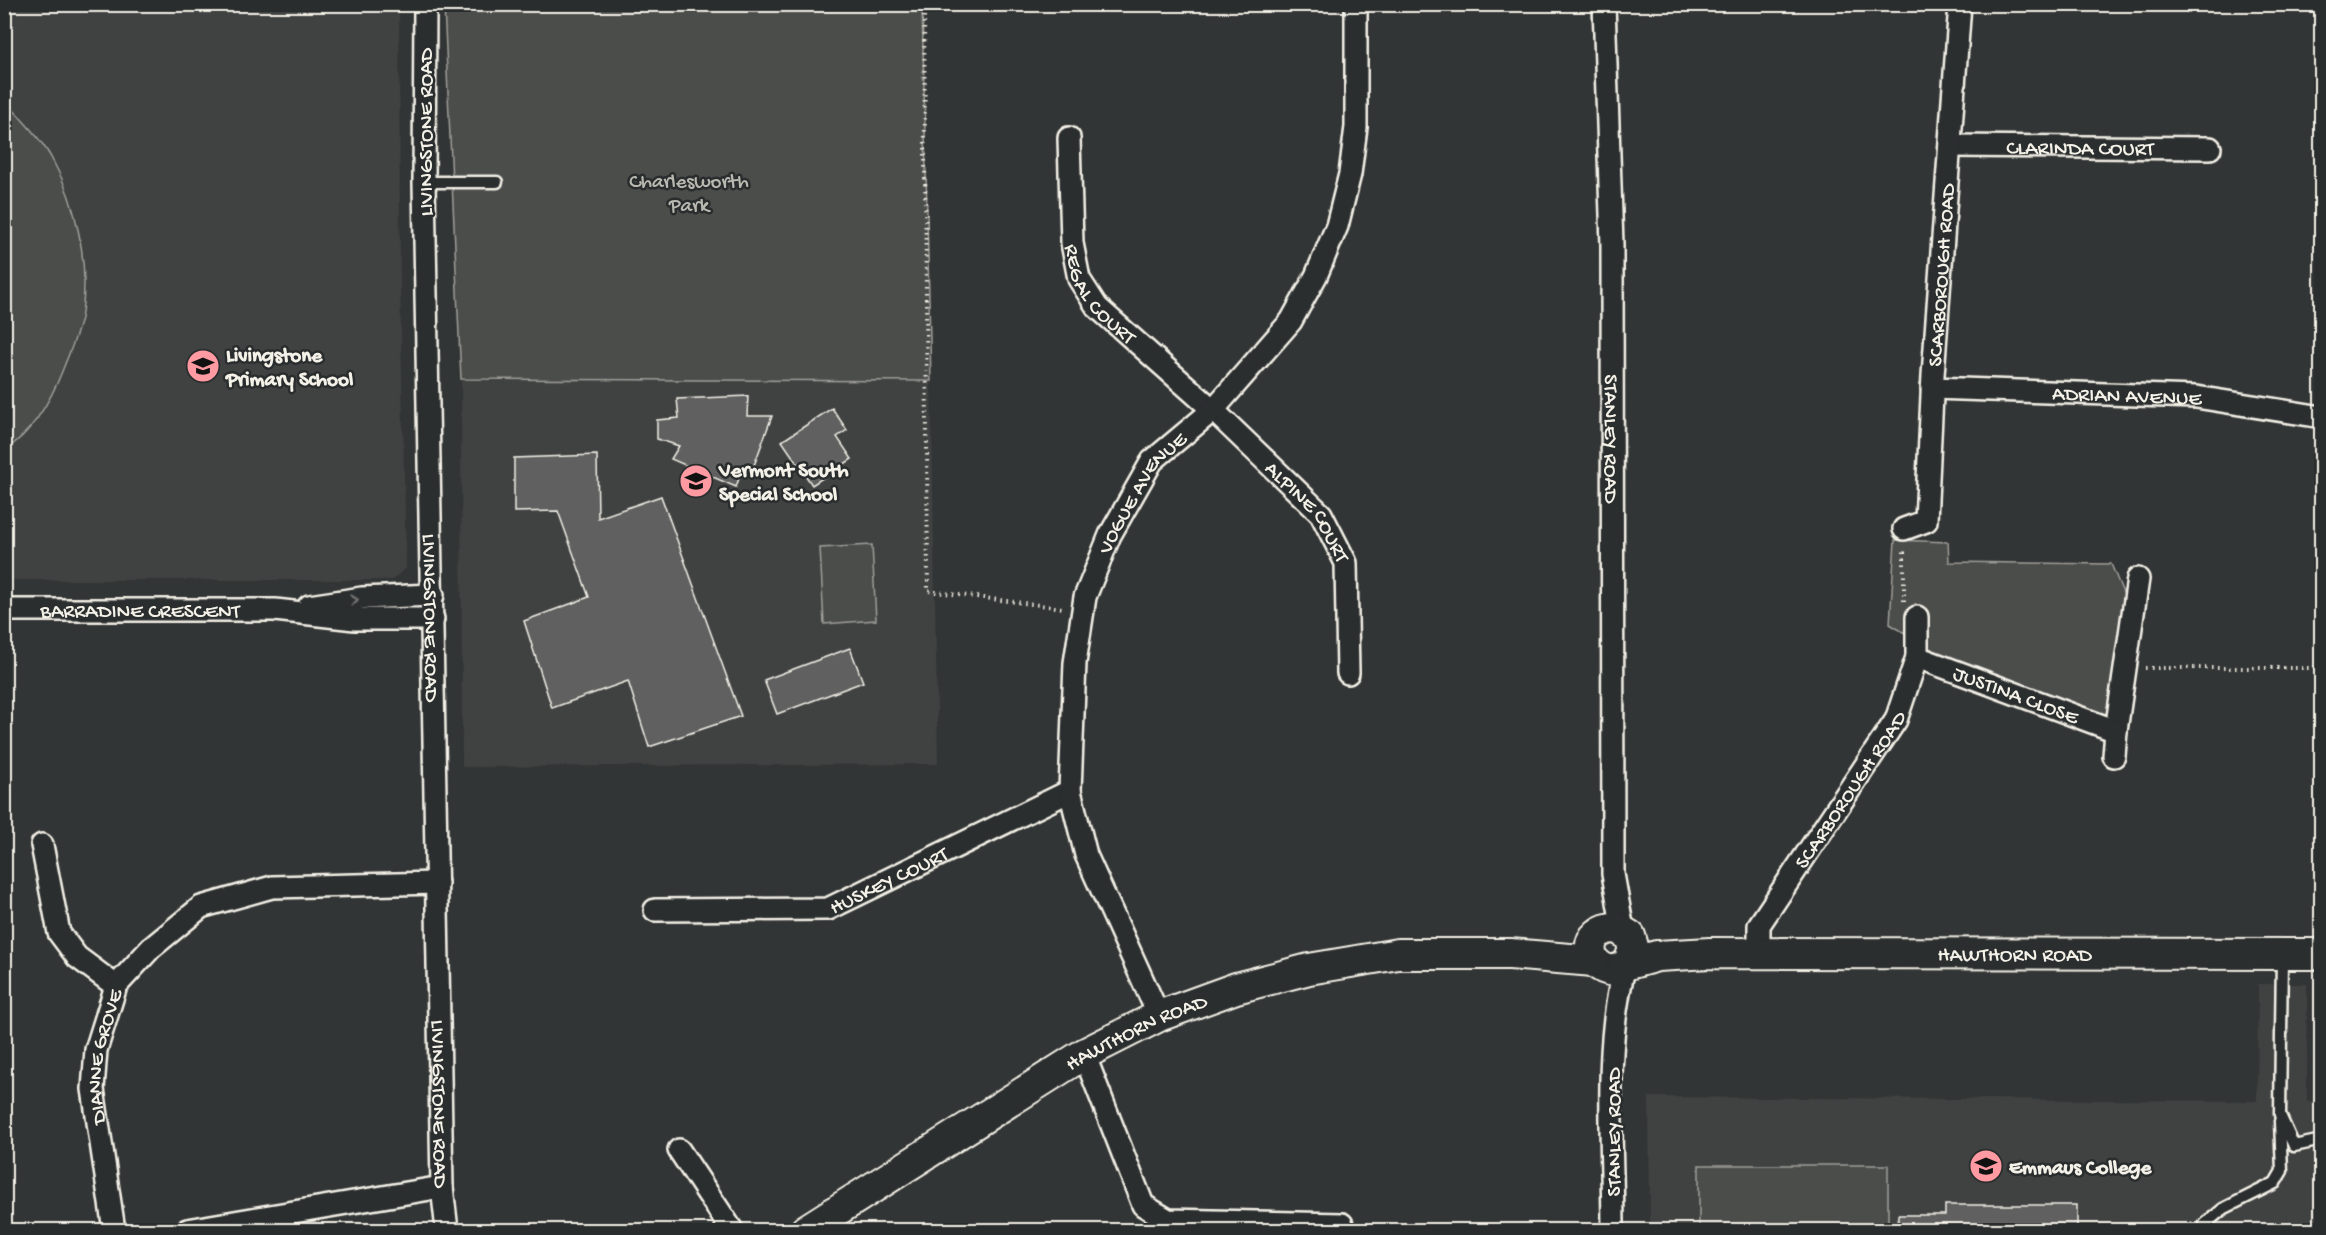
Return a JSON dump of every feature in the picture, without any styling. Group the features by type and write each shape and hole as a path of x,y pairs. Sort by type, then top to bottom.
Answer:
{"main road":[{"name":"HAWTHORN ROAD","path":"806,1230 1084,1054 1159,1016 1236,988 1309,969 1398,954 1510,954 1611,948 1657,957 1759,952 2322,954"}],"street":[{"name":"LIVINGSTONE ROAD","path":"425,4 424,182 433,595 441,1187 447,1230"},
{"name":"VOGUE AVENUE","path":"1159,1016 1086,855 1070,790 1075,663 1085,597 1110,535 1152,461 1213,410 1291,321 1316,276 1337,226 1350,174 1356,127 1356,4"},
{"name":"STANLEY ROAD","path":"1604,4 1612,245 1613,874 1604,920 1611,948 1617,995 1612,1034 1612,1230"},
{"name":"SCARBOROUGH ROAD","path":"1904,535 1926,521 1932,388 1960,4"},
{"name":"REGAL COURT","path":"1069,138 1072,243 1079,279 1097,308 1213,410"},
{"name":"CLARINDA COURT","path":"1950,146 2210,148"},
{"name":"ADRIAN AVENUE","path":"1932,388 2196,397 2322,417"},
{"name":"ALPINE COURT","path":"1213,410 1321,514 1346,563 1348,673"},
{"path":"2115,756 2116,731 2138,579"},
{"name":"BARRADINE CRESCENT","path":"275,610 362,598 433,595"},
{"name":"SCARBOROUGH ROAD","path":"1759,952 1759,925 1896,720 1917,657 1910,609"},
{"name":"BARRADINE CRESCENT","path":"4,610 275,610 355,619 433,619"},
{"name":"JUSTINA CLOSE","path":"1917,657 2116,731"},
{"name":"HUSKEY COURT","path":"655,910 828,909 1070,790"},
{"path":"42,845 59,933 76,957 116,986"},
{"name":"DIANNE GROVE","path":"114,1230 93,1089 96,1050 116,986 151,948 201,907 272,887 437,884"},
{"path":"1084,1054 1143,1205 1168,1220 1342,1224"},
{"path":"679,1150 732,1230"},
{"path":"187,1230 441,1187"}],"lane":[{"path":"424,182 497,182"},
{"path":"2205,1230 2205,1224 2223,1209 2275,1183 2282,1171 2280,1115 2282,954"},
{"path":"2280,1115 2294,1146 2322,1140"}],"path":[{"path":"924,4 928,591 1063,608"},
{"path":"1904,535 1910,609"},
{"path":"2144,668 2322,668"}],"shaded area":[{"name":"Livingstone Primary School","path":"5,5 399,5 400,281 406,568 392,580 5,580"},
{"name":"Vermont South Special School","path":"461,379 931,381 938,764 462,767"},
{"name":"Emmaus College","path":"2258,984 2307,984 2307,1101 2321,1101 2321,1230 1650,1230 1649,1097 2257,1101"}],"green space":[{"name":"Charlesworth Park","path":"444,5 922,5 931,381 461,379"},
{"path":"5,100 43,144 69,196 79,235 84,294 81,320 74,341 47,404 24,434 5,450"},
{"path":"1895,540 1948,542 1949,562 2111,564 2126,600 2108,722 1939,654 1890,624"},
{"path":"872,545 876,620 824,624 820,548"},
{"path":"1699,1165 1888,1165 1888,1230 1699,1230"}],"building":[{"path":"748,396 747,416 772,416 752,471 743,467 736,487 671,459 679,446 657,439 657,420 679,418 677,399"},
{"path":"832,408 847,430 837,437 852,459 812,485 782,441"},
{"path":"597,455 598,518 661,496 741,716 649,747 628,681 552,708 524,621 589,597 558,511 514,512 514,458"},
{"path":"850,648 863,682 777,714 764,680"},
{"path":"1945,1205 2077,1205 2077,1230 1898,1230 1898,1215 1945,1215"}],"place":[{"name":"Livingstone Primary School","path":"203,366"},
{"name":"Vermont South Special School","path":"696,481"},
{"name":"Emmaus College","path":"1986,1166"}]}
